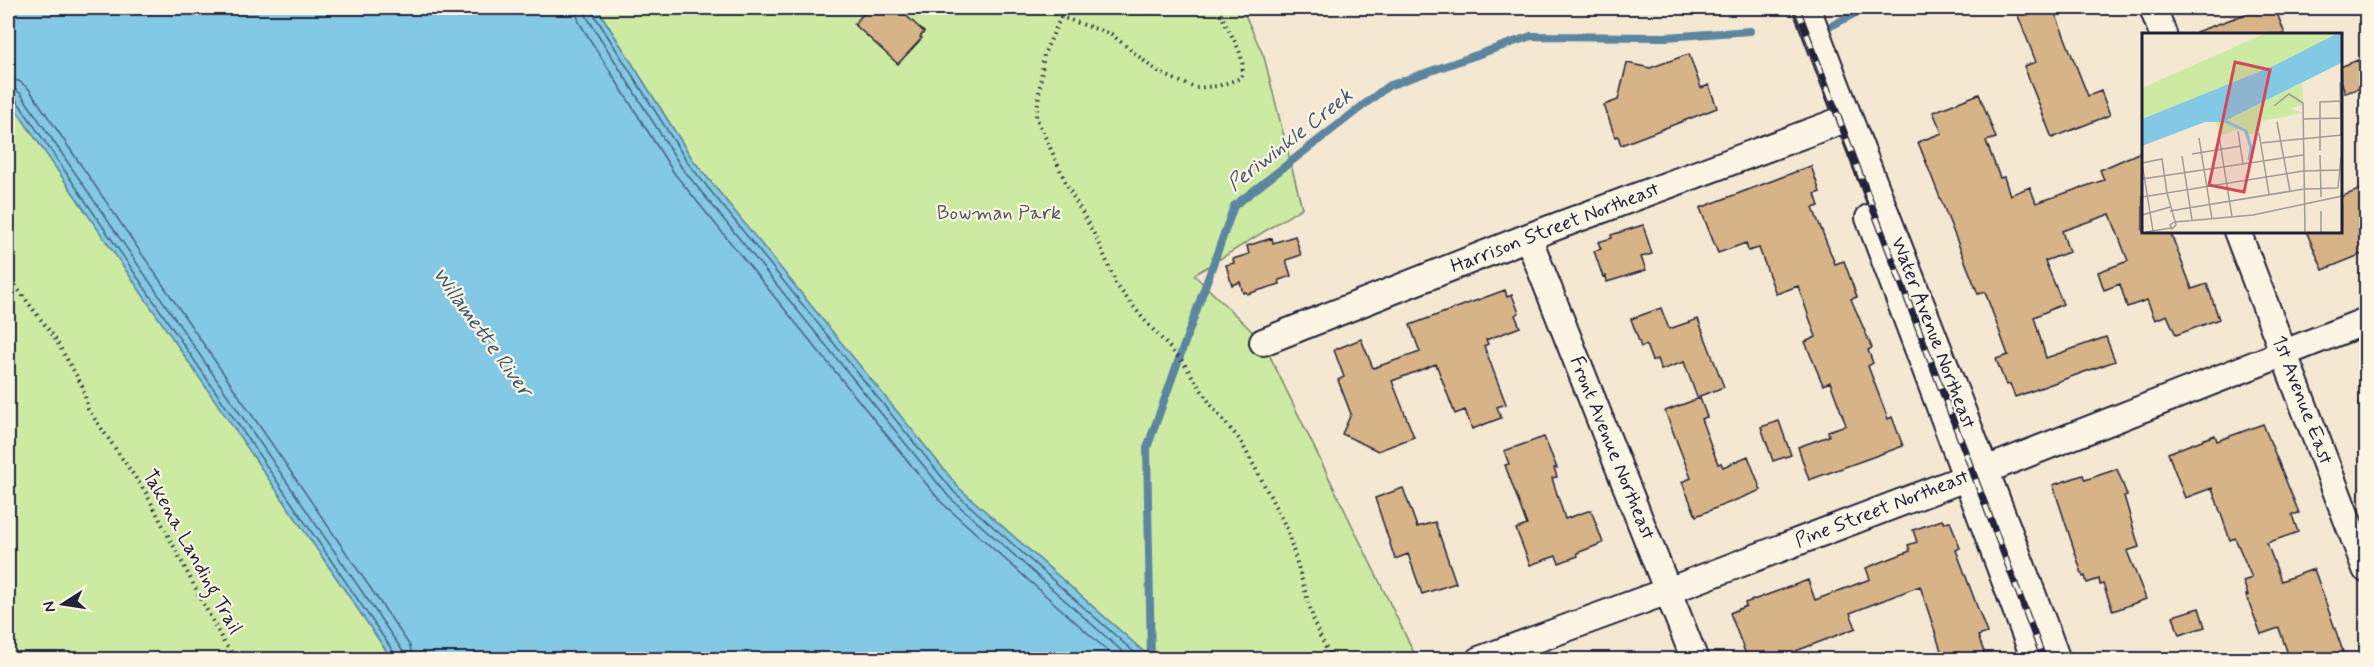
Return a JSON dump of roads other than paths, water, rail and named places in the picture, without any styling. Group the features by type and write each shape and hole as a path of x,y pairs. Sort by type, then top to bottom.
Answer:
{"street":[{"name":"Water Avenue Northeast","path":"1789,8 1841,121 1977,473 2057,660"},
{"name":"Water Avenue Northeast","path":"1807,8 1841,121"},
{"path":"2153,8 2163,33"},
{"name":"Harrison Street Northeast","path":"1263,342 1528,237 1841,121"},
{"name":"1st Avenue East","path":"2237,232 2367,569"},
{"name":"Front Avenue Northeast","path":"1528,237 1695,660"},
{"name":"Pine Street Northeast","path":"1479,660 1668,591 2367,321"},
{"name":"Water Avenue Northeast","path":"1977,473 2035,660"}],"water":[{"name":"Willamette River","path":"8,8 597,8 693,160 959,488 1152,659 392,659 8,98"}],"waterway":[{"name":"Periwinkle Creek","path":"1833,25 1865,8"},
{"name":"Periwinkle Creek","path":"1151,660 1147,448 1234,206 1388,86 1531,36 1666,37 1750,31"}],"railway":[{"path":"1797,8 2044,660"}],"park label":[{"name":"Bowman Park","path":"999,213"}]}
